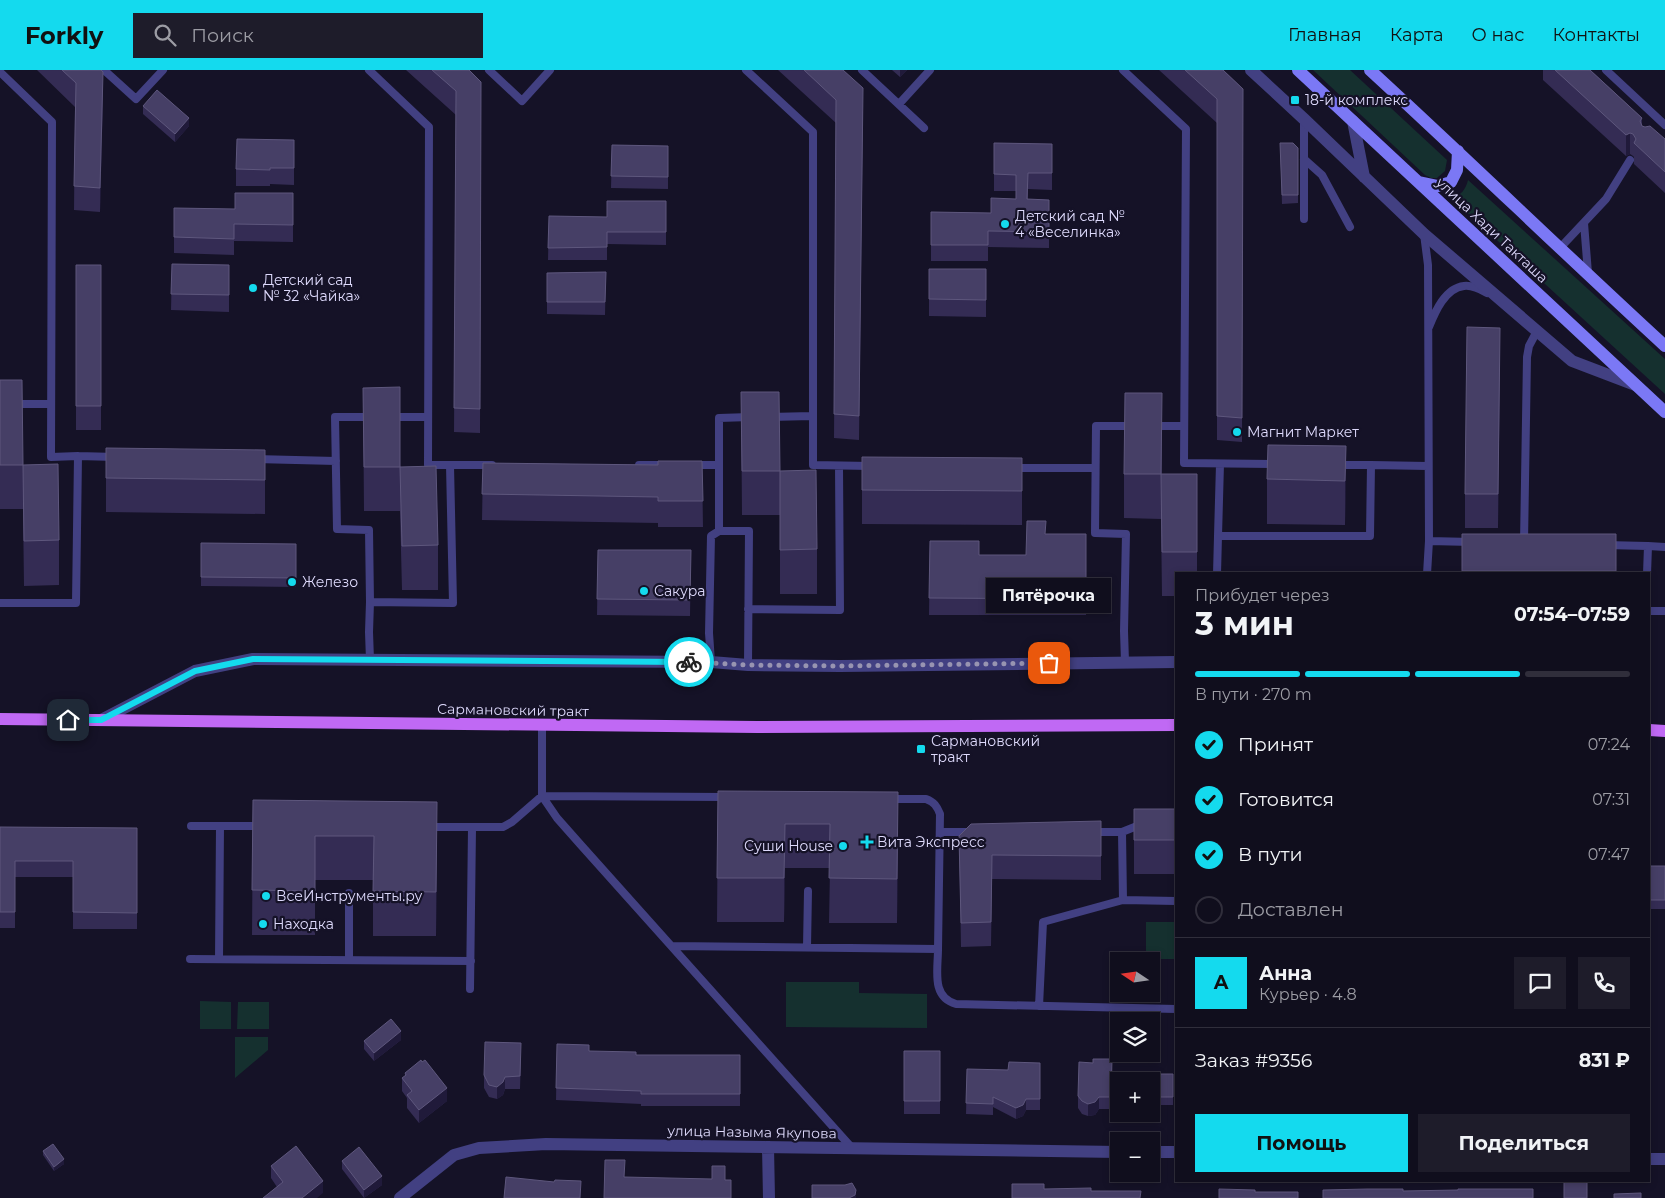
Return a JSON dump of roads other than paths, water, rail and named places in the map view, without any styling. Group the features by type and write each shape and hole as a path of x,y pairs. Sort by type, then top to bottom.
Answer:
{"main road":[{"name":"улица Хади Такташа","path":"1298,70 1665,412"},
{"path":"1370,70 1458,151 1559,249 1665,346"},
{"path":"1417,181 1438,186 1451,182 1457,170 1458,151"},
{"name":"Сармановский тракт","path":"0,719 757,727 1175,725"},
{"path":"1650,730 1665,730"}],"street":[{"path":"1251,70 1424,234 1572,361 1635,385"},
{"path":"1353,121 1364,177"},
{"path":"101,720 195,671 253,659 711,662 748,665 840,666 1175,662"},
{"name":"улица Назыма Якупова","path":"400,1198 454,1155 479,1148 546,1144 1110,1152"},
{"path":"768,1147 769,1198"},
{"path":"1160,1152 1175,1152"},
{"path":"1650,1159 1665,1159"}],"lane":[{"path":"104,70 136,99 163,70"},
{"path":"369,70 429,127 428,465 500,465"},
{"path":"489,70 522,101 550,70"},
{"path":"746,70 813,132 813,465 878,466"},
{"path":"862,70 924,128"},
{"path":"899,104 930,70"},
{"path":"1123,70 1186,129 1184,463 1283,464"},
{"path":"1606,70 1662,126"},
{"path":"0,72 52,122 51,457 128,457"},
{"path":"1304,119 1304,219"},
{"path":"1304,159 1322,175 1350,227"},
{"path":"1559,249 1606,199 1630,160"},
{"path":"1584,223 1588,275"},
{"path":"1424,234 1428,265 1427,572"},
{"path":"1427,334 1437,308 1455,289 1463,286 1474,286 1499,298"},
{"path":"1515,543 1528,543 1527,357 1528,346 1537,331"},
{"path":"0,404 51,404"},
{"path":"719,531 719,418 812,416"},
{"path":"370,660 369,530 337,529 335,417 428,417"},
{"path":"1125,662 1126,534 1095,533 1096,426 1184,426"},
{"path":"0,603 76,603 78,456"},
{"path":"246,459 336,461"},
{"path":"1217,572 1220,464"},
{"path":"370,602 453,603 450,465"},
{"path":"629,465 679,465"},
{"path":"689,465 719,465"},
{"path":"1332,465 1428,466"},
{"path":"1218,536 1370,536 1371,465"},
{"path":"748,610 840,610 839,466"},
{"path":"1006,468 1095,468"},
{"path":"711,662 708,633 710,536 719,531 749,531 748,665"},
{"path":"1428,541 1478,542"},
{"path":"1600,545 1665,547"},
{"path":"1647,572 1648,546"},
{"path":"1650,611 1665,611"},
{"path":"542,725 542,796 566,828 852,1148"},
{"path":"415,827 500,828 506,826 542,796 735,798"},
{"path":"876,798 926,799 938,808 940,814 938,986 941,995 947,1002 956,1004 1175,1009"},
{"path":"1084,832 1122,832 1145,823 1153,823"},
{"path":"191,826 270,826"},
{"path":"219,959 220,826"},
{"path":"470,989 472,828"},
{"path":"940,832 978,832"},
{"path":"1122,832 1123,900"},
{"path":"807,948 808,891"},
{"path":"349,893 349,960"},
{"path":"1039,1006 1042,922 1123,900 1175,901"},
{"path":"672,946 938,948"},
{"path":"190,959 471,961"}],"place":[{"name":"18-й комплекс","path":"1295,100"},
{"name":"Детский сад № 4 «Веселинка»","path":"1005,224"},
{"name":"Детский сад № 32 «Чайка»","path":"253,288"},
{"name":"Магнит Маркет","path":"1237,432"},
{"name":"Железо","path":"292,582"},
{"name":"Сакура","path":"644,591"},
{"name":"Пятёрочка","path":"1049,663"},
{"name":"Сармановский тракт","path":"921,749"},
{"name":"Вита Экспресс","path":"867,842"},
{"name":"Суши House","path":"843,846"},
{"name":"ВсеИнструменты.ру","path":"266,896"},
{"name":"Находка","path":"263,924"}]}
